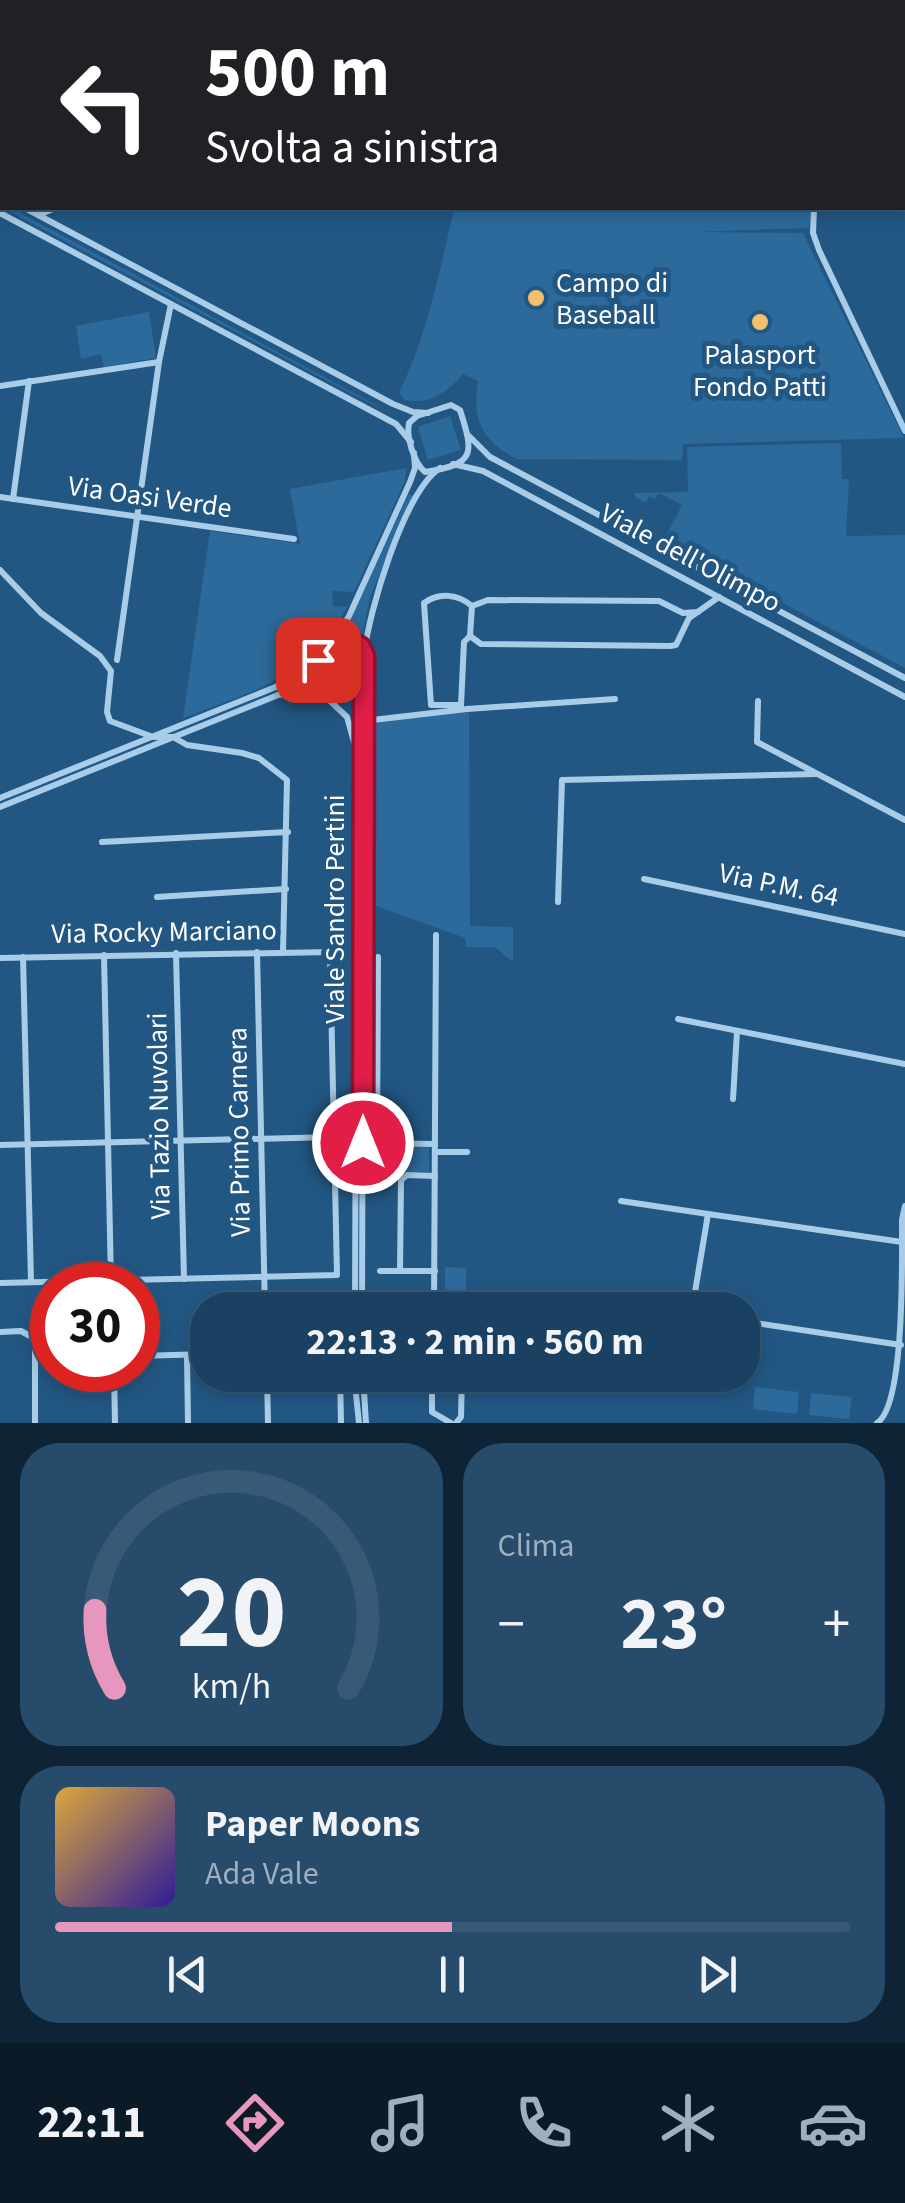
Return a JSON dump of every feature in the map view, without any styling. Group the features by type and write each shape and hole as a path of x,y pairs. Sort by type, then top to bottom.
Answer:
{"street":[{"path":"28,210 393,404 412,412 428,413"},
{"path":"39,215 50,210"},
{"path":"814,210 818,250 905,431"},
{"path":"0,213 396,424 411,442"},
{"path":"116,660 159,362 171,304"},
{"path":"0,386 159,362"},
{"path":"13,498 28,381"},
{"path":"457,406 468,434 469,454 453,464 422,470 408,423 412,418 457,406"},
{"name":"Viale dell'Olimpo","path":"468,434 490,456 905,678"},
{"path":"0,798 278,686 318,660 349,616 410,482 415,468 414,453"},
{"name":"Viale dell'Olimpo","path":"453,464 483,471 905,696"},
{"path":"0,807 288,692 341,697 352,690 364,671 372,605 382,574 425,482 440,468"},
{"name":"Via Oasi Verde","path":"0,496 294,539"},
{"path":"0,570 42,613 100,656 111,670 107,712 110,721 187,744 242,752 279,771 288,780 283,951"},
{"path":"438,596 459,597 472,606 470,636 464,642 461,705 430,705 424,603 438,596"},
{"path":"470,636 481,644 670,646 676,645 681,630 698,612 719,597"},
{"path":"472,606 488,600 659,602 684,613 698,612"},
{"path":"330,646 350,641 360,647 364,656"},
{"path":"318,660 315,677 325,697"},
{"name":"Viale Sandro Pertini","path":"362,1292 364,671"},
{"name":"Viale Sandro Pertini","path":"325,697 347,718 357,752 354,1292"},
{"path":"364,720 614,698"},
{"path":"758,701 757,742 905,820"},
{"path":"558,902 562,780 817,774"},
{"path":"102,842 288,832"},
{"name":"Via P.M. 64","path":"644,878 905,934"},
{"path":"157,897 286,889"},
{"path":"434,1292 436,935"},
{"name":"Via Primo Carnera","path":"256,952 264,1292"},
{"name":"Via Rocky Marciano","path":"0,958 330,952 334,1137"},
{"name":"Via Tazio Nuvolari","path":"176,953 184,1279"},
{"path":"104,955 111,1262"},
{"path":"377,1144 378,957"},
{"path":"0,1283 30,1282 24,958"},
{"path":"678,1019 905,1064"},
{"path":"733,1099 737,1030"},
{"path":"0,1146 334,1137 337,1276 160,1280"},
{"path":"363,1143 468,1152"},
{"path":"400,1271 401,1180 407,1175 435,1176"},
{"path":"621,1201 902,1242"},
{"path":"877,1423 886,1419 896,1398 905,1206"},
{"path":"695,1292 708,1214"},
{"path":"380,1271 435,1272"},
{"path":"760,1324 901,1346"},
{"path":"0,1332 30,1335"},
{"path":"186,1355 188,1423"},
{"path":"160,1356 190,1355"},
{"path":"35,1392 35,1423"},
{"path":"114,1392 115,1423"},
{"path":"267,1392 268,1423"},
{"path":"340,1392 341,1423"},
{"path":"355,1392 358,1423"},
{"path":"363,1392 366,1423"},
{"path":"432,1392 432,1412 454,1423 462,1417 462,1392"}],"shaded area":[{"path":"7,210 15,210 402,419"},
{"path":"454,210 811,210 809,228 693,232 803,233 904,438 683,444 682,460 517,459 496,445 482,428 476,407 478,381 463,374 444,391 422,401 405,400 399,393 438,279"},
{"path":"149,312 156,358 104,367 101,354 81,359 76,326"},
{"path":"450,416 461,450 428,460 418,427"},
{"path":"841,443 842,479 849,479 846,536 905,535 905,668 664,540 682,505 659,493 655,499 649,496 646,503 635,497 635,493 688,492 687,447"},
{"path":"406,468 405,481 354,592 332,591 333,606 347,607 333,631 298,666 278,679 183,718 210,531 300,544 290,489"},
{"path":"409,494 413,496 370,597 361,644 341,638"},
{"path":"345,646 356,653 356,675 343,689 329,692 321,681 322,669 330,654"},
{"path":"469,712 470,926 513,927 513,962 495,947 466,947 465,938 371,904 371,721"},
{"path":"374,1147 429,1147 429,1172 374,1172"},
{"path":"445,1267 466,1268 466,1292 445,1292"},
{"path":"760,1388 799,1392 797,1414 753,1409 755,1392 760,1392"},
{"path":"811,1393 852,1397 849,1419 809,1415"}],"place":[{"name":"Campo di Baseball","path":"536,298"},
{"name":"Palasport Fondo Patti","path":"760,322"}],"route":[{"path":"318,660 330,646 345,640 360,647 364,656 363,1143"}]}
